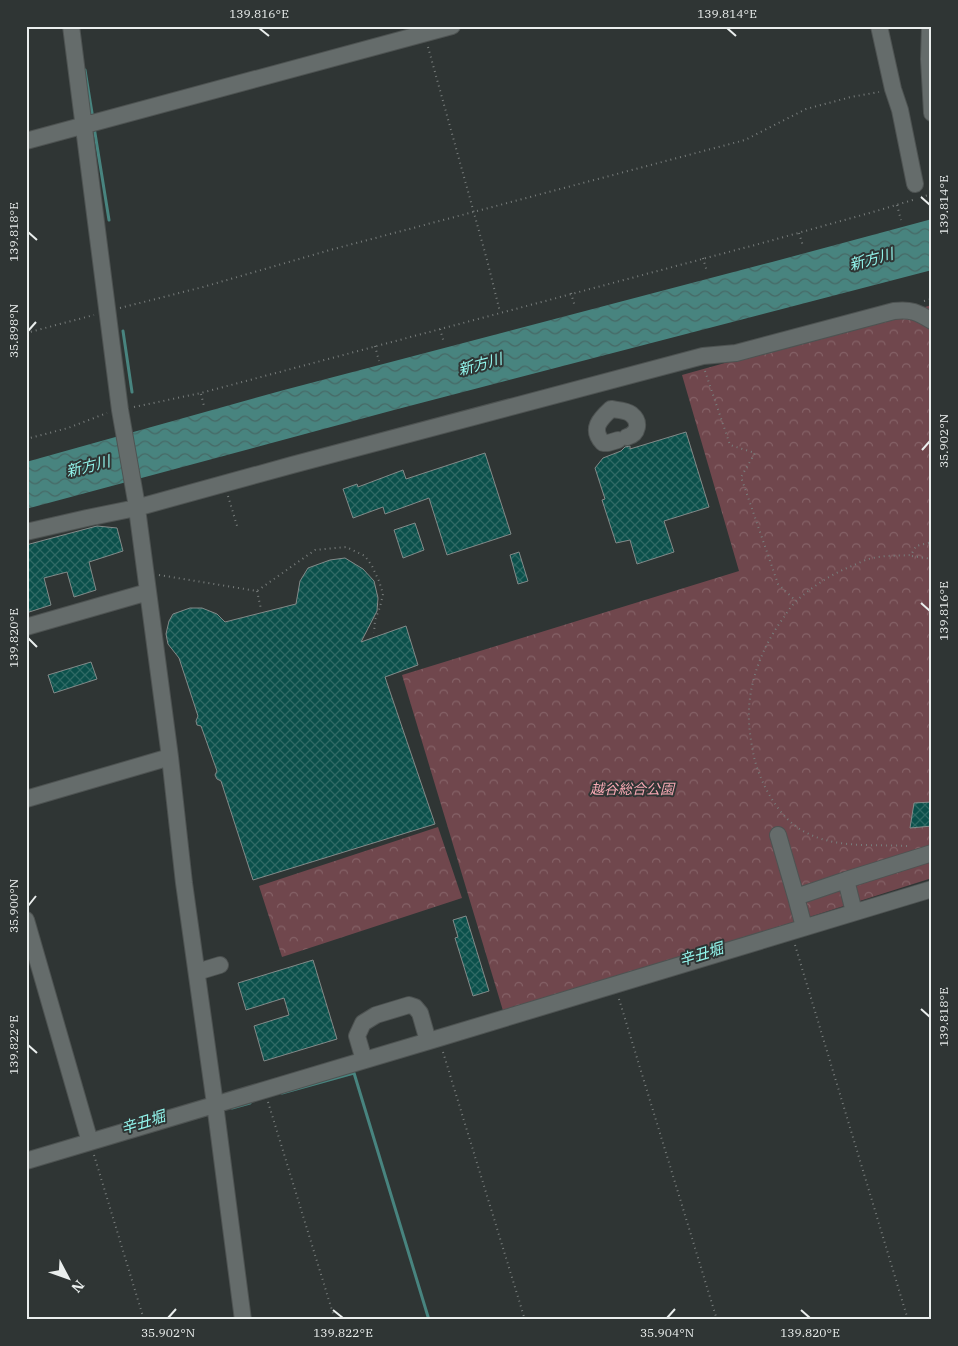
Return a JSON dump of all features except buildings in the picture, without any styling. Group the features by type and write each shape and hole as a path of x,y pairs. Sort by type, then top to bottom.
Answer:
{"street":[{"path":"71,26 120,410 147,585 170,757 184,883 243,1320"},
{"path":"26,141 452,26"},
{"path":"879,26 916,184"},
{"path":"930,26 929,59 932,113"},
{"path":"26,532 225,484 701,356 736,353 894,311 906,310 915,312 932,321"},
{"path":"604,383 611,409"},
{"path":"611,409 632,415 637,422 638,428 631,436 603,443 597,432 598,423 611,409"},
{"path":"26,627 147,585"},
{"path":"26,799 170,757"},
{"path":"778,835 796,897 797,929"},
{"path":"796,897 932,853"},
{"path":"846,880 854,912"},
{"path":"26,1161 92,1148 215,1104 364,1060 442,1034 615,985 932,889"},
{"path":"26,920 92,1148"},
{"path":"197,972 220,965"},
{"path":"364,1060 357,1036 366,1018 409,1005 415,1007 442,1034"}],"path":[{"path":"425,34 500,312"},
{"path":"26,334 203,287 330,250 746,140 806,109 851,97 893,89"},
{"path":"26,439 68,428 112,412 201,393 799,233 932,194"},
{"path":"897,204 901,220"},
{"path":"799,233 803,246"},
{"path":"702,258 707,272"},
{"path":"571,293 575,307"},
{"path":"440,329 444,343"},
{"path":"375,346 379,361"},
{"path":"701,356 730,445 755,453 741,477 778,584 796,601"},
{"path":"201,393 204,406"},
{"path":"225,484 238,529"},
{"path":"911,555 916,546 932,542"},
{"path":"147,585 160,575 257,591 315,550 346,547 365,556 379,581 383,594 375,620 374,633"},
{"path":"910,846 830,842 802,831 783,814 767,791 757,770 751,739 749,709 754,675 767,644 796,601 816,584 850,566 872,558 911,555 932,559"},
{"path":"257,591 261,609"},
{"path":"797,929 908,1320"},
{"path":"615,985 717,1320"},
{"path":"442,1034 525,1320"},
{"path":"264,1090 335,1320"},
{"path":"92,1148 144,1320"}],"green space":[{"name":"越谷総合公園","path":"932,305 932,878 504,1014 402,675 739,571 682,375"},
{"path":"438,827 462,898 282,957 259,886"}],"water":[{"name":"新方川","path":"932,219 932,270 394,410 26,509 26,462 284,390"}],"waterway":[{"path":"85,70 93,119"},
{"path":"94,127 109,220"},
{"path":"123,331 132,392"},
{"path":"282,1093 354,1073 429,1320"},
{"name":"辛丑堀","path":"232,1108 250,1103"}]}
